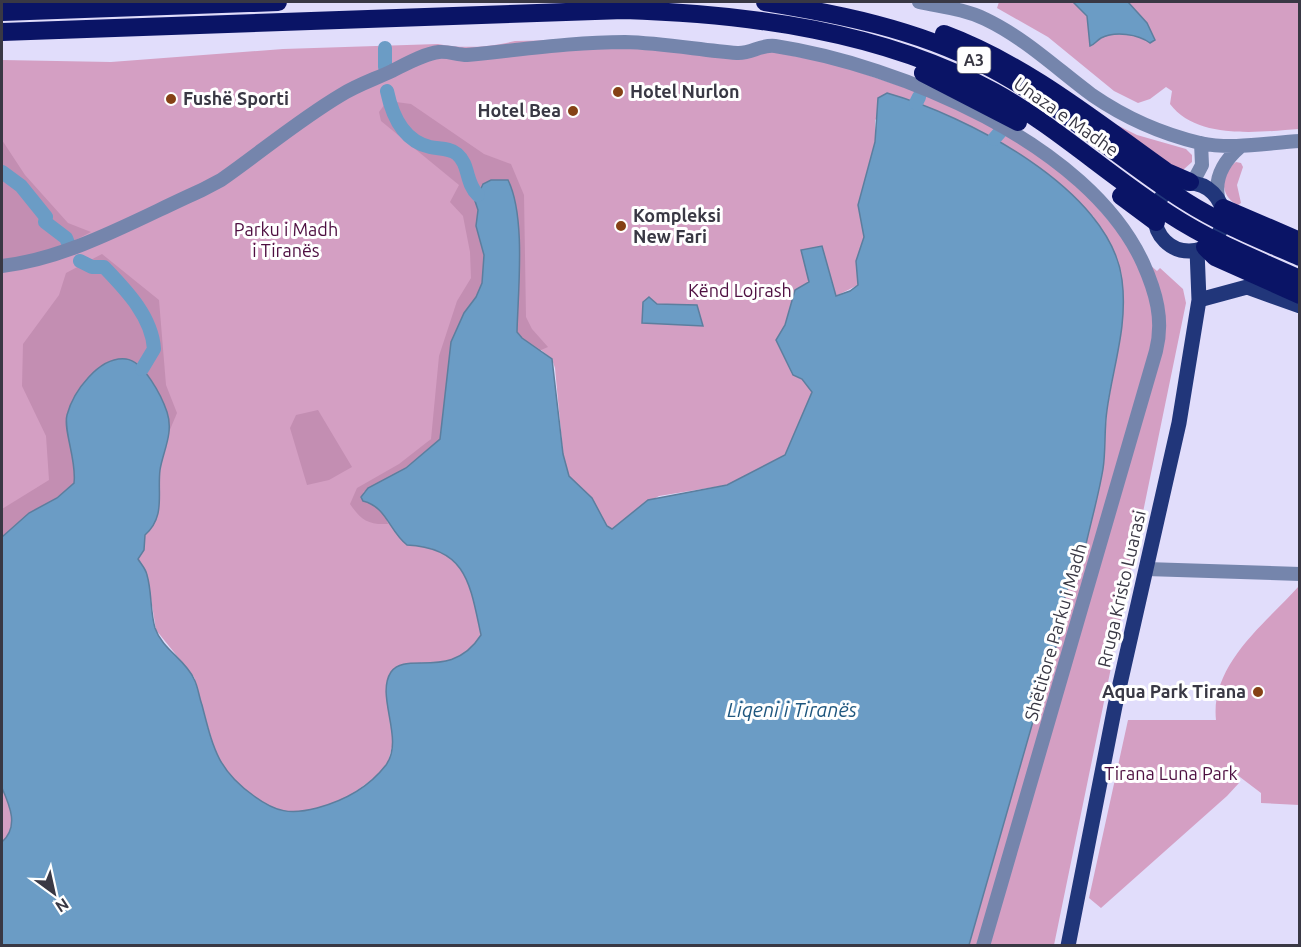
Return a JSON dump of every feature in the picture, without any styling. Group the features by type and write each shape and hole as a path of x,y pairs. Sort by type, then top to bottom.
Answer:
{"highway":[{"path":"2,12 278,2"},
{"name":"Unaza e Madhe","path":"765,2 838,16 913,35 980,63 1040,97 1154,180 1198,208 1299,257"},
{"name":"Unaza e Madhe","path":"2,32 624,10 710,15 813,32 896,51 976,84 1036,119 1184,224 1299,279"},
{"path":"838,16 868,12 924,27 976,46 1039,81 1167,172 1191,182"},
{"path":"813,32 831,44 905,65 1006,114 1156,222"},
{"path":"1220,203 1299,242"},
{"path":"1196,249 1299,294"}],"main road":[{"path":"1191,182 1206,186 1220,203 1221,231 1196,249 1164,240 1156,222 1157,206 1165,193 1175,186 1191,182"},
{"name":"Rruga Kristo Luarasi","path":"1068,945 1092,817 1179,423 1199,300 1196,249"},
{"path":"1199,300 1247,287 1299,306"}],"street":[{"path":"920,2 937,3 986,19 1036,50 1094,96 1154,128 1210,145 1240,147 1299,141"},
{"name":"Shëtitore Parku i Madh","path":"2,266 34,261 66,251 210,186 340,96 434,53 464,55 535,46 624,42 687,46 743,53 768,45 835,59 915,85 978,113 1035,149 1098,199 1128,235 1150,279 1159,310 1160,327 1156,351 983,945"},
{"path":"1191,182 1202,165 1210,145"},
{"path":"1210,145 1221,169"},
{"path":"1220,203 1217,186 1221,169 1240,147"},
{"path":"1146,569 1299,574"}],"green space":[{"path":"999,2 1299,2 1299,129 1248,132 1212,129 1196,124 1182,116 1170,104 1172,91 1166,87 1150,99 1138,103 1114,91 1048,37 997,8"},
{"name":"Parku i Madh i Tiranës","path":"654,38 763,50 835,64 968,109 1075,181 1135,252 1157,271 1160,268 1183,289 1186,303 1054,945 969,945 1046,676 1070,606 1063,604 1077,556 1083,558 1103,469 1111,387 1117,259 1093,216 1045,173 979,130 901,97 875,120 875,142 858,205 864,237 856,261 858,285 836,296 822,247 810,282 795,290 785,325 776,340 792,374 802,379 812,392 785,455 727,485 659,496 639,507 612,529 607,526 592,498 569,477 563,454 555,368 552,359 541,350 442,427 373,504 407,545 442,553 454,561 469,585 481,635 465,653 457,658 438,663 404,664 386,687 393,743 388,762 378,775 348,797 306,811 288,812 270,808 233,781 217,759 194,677 156,630 147,574 138,559 29,514 2,537 2,60 111,62 283,49 438,44 476,47 515,41"},
{"path":"1111,122 1137,135 1186,149 1192,155 1192,162 1183,170 1174,169"},
{"path":"1236,162 1241,163 1243,167 1237,185 1241,203 1238,205 1228,197 1224,185 1224,179 1230,167"},
{"name":"Tirana Luna Park","path":"1299,586 1299,805 1261,803 1261,793 1236,774 1239,783 1227,796 1101,908 1089,898 1128,720 1216,720 1216,700 1231,663 1257,630"},
{"path":"2,788 10,809 12,823 2,842"}],"shaded area":[{"path":"396,102 411,104 484,154 511,164 524,195 526,317 532,329 548,347 541,350 517,332 518,256 482,184 475,201 478,210 476,226 484,255 482,283 476,297 464,313 451,342 440,439 406,468 363,492 385,514 388,524 381,524 366,520 350,504 357,488 399,464 431,439 439,356 457,301 471,278 470,252 463,216 450,202 459,185 381,121 379,112 385,104"},
{"path":"2,140 25,175 68,223 91,232 54,251 2,261"},
{"path":"102,254 159,300 166,385 177,413 169,432 165,410 157,389 144,371 126,359 66,418 76,468 74,483 57,498 29,513 2,537 2,509 49,480 46,436 22,386 23,344 59,295 66,273"},
{"path":"318,410 352,467 329,480 307,485 290,428 296,415"}],"water":[{"path":"1073,2 1128,2 1147,23 1155,40 1150,43 1133,36 1119,34 1101,38 1090,46 1087,16"},
{"name":"Liqeni i Tiranës","path":"887,93 955,119 993,138 1030,161 1063,187 1092,215 1112,247 1122,280 1123,314 1107,410 1104,462 1099,491 1083,558 1077,557 1063,604 1070,606 1046,676 969,945 2,945 2,842 12,823 10,809 2,788 2,537 29,513 57,498 74,483 74,465 67,429 67,415 81,386 97,369 116,360 133,361 146,373 167,412 169,435 160,470 158,512 152,528 145,535 144,550 138,559 147,575 155,628 163,642 186,666 194,679 218,756 232,777 269,806 284,811 299,811 327,805 346,797 372,780 386,765 391,755 392,730 386,693 391,672 398,666 407,664 443,662 456,658 469,649 481,635 469,585 454,561 442,553 407,545 383,514 371,504 363,501 361,497 368,488 406,468 440,439 451,342 464,313 476,297 482,283 484,255 476,226 478,210 475,201 483,184 491,180 508,180 514,195 519,233 517,332 552,359 563,454 569,476 592,498 607,526 612,529 648,500 727,485 785,455 812,392 802,379 793,375 776,340 785,325 795,290 809,282 801,250 822,246 836,296 858,285 856,261 864,237 858,205 875,142 878,98"},
{"path":"649,297 657,304 697,305 703,326 642,323 643,302"}],"waterway":[{"path":"385,48 385,67"},
{"path":"387,91 396,118 406,133 421,144 457,154 464,163 471,185 478,195"},
{"path":"916,103 919,97"},
{"path":"994,139 1000,132"},
{"path":"2,172 21,186 46,217 45,222 66,238 68,243"},
{"path":"80,261 92,267 104,267 129,294 143,314 154,349 142,369"}],"place":[{"name":"Hotel Nurlon","path":"618,92"},
{"name":"Fushë Sporti","path":"171,99"},
{"name":"Hotel Bea","path":"573,111"},
{"name":"Kompleksi New Fari","path":"621,226"},
{"name":"Aqua Park Tirana","path":"1258,692"}],"park label":[{"name":"Kënd Lojrash","path":"740,291"}]}
